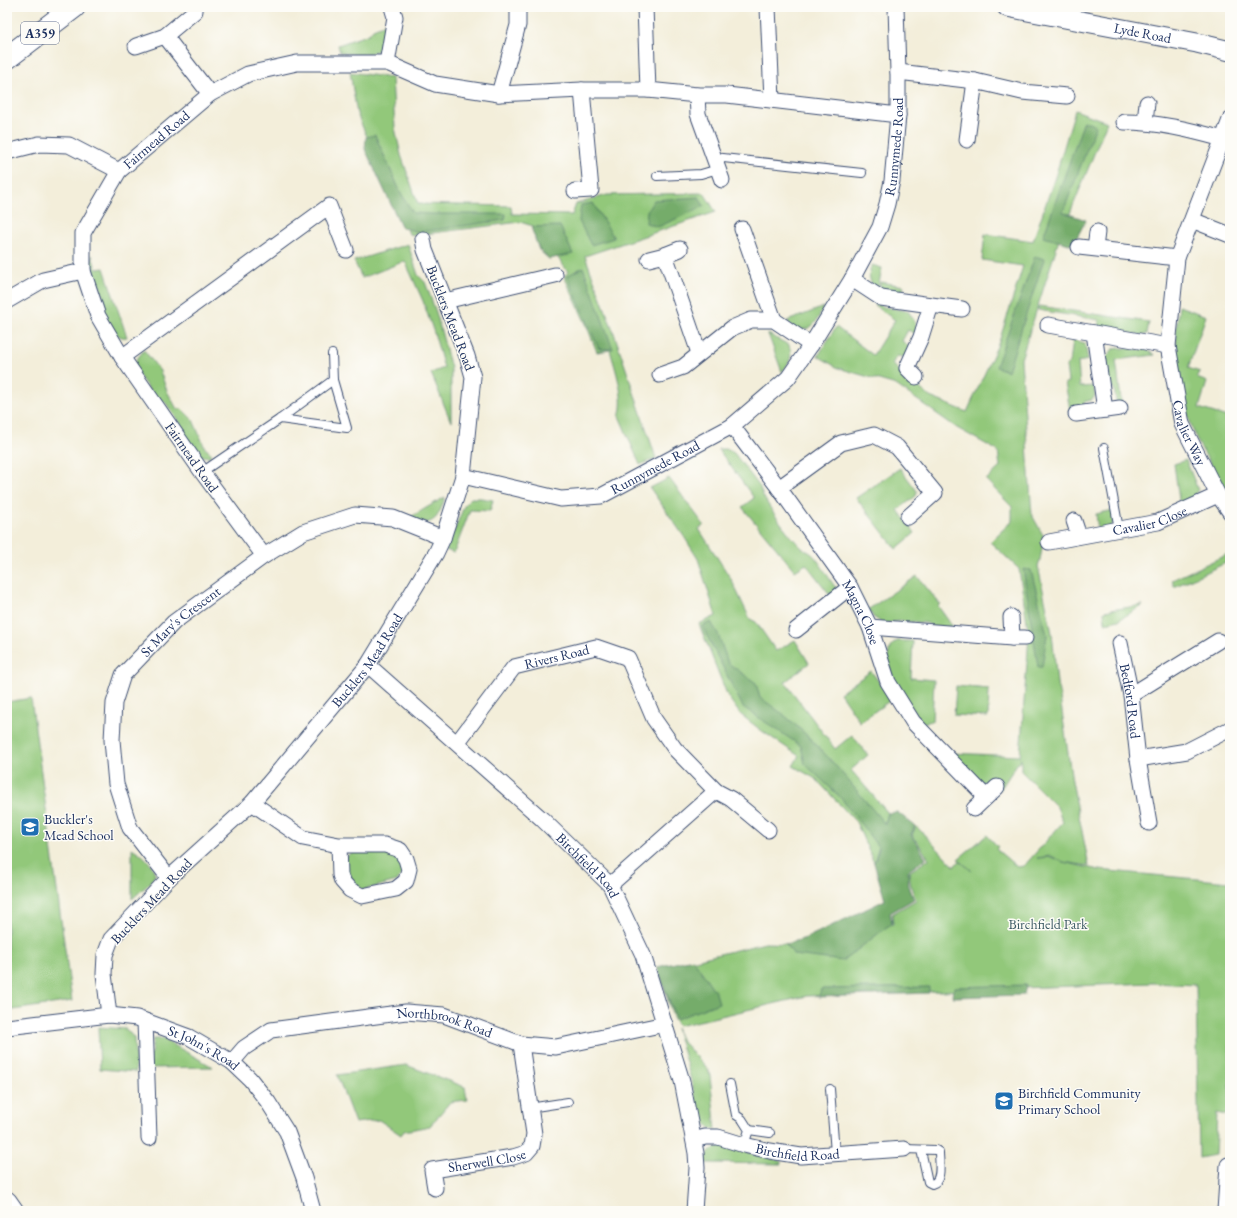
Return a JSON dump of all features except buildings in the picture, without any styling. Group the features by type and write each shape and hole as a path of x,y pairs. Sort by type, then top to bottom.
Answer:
{"main road":[{"name":"A359","path":"7,58 74,7"}],"street":[{"path":"392,7 395,17 387,63 435,84 499,94 582,90 648,90 772,100 898,115"},
{"path":"499,94 518,25 518,7"},
{"path":"645,7 648,90"},
{"path":"768,7 772,100"},
{"name":"Runnymede Road","path":"463,476 561,499 601,496 732,426 788,378 811,345 852,279 880,227 887,204 892,181 898,115 896,7"},
{"name":"Lyde Road","path":"1007,7 1197,43 1230,51"},
{"path":"136,46 165,36 195,10"},
{"path":"165,36 210,94"},
{"name":"Fairmead Road","path":"264,556 202,472 122,357 98,316 83,271 83,233 119,171 210,94 248,74 297,63 387,63"},
{"path":"898,72 975,82 1022,92 1067,96"},
{"path":"967,140 975,82"},
{"path":"575,192 591,190 582,90"},
{"path":"697,95 698,114 718,169"},
{"path":"1145,122 1147,103"},
{"name":"Cavalier Way","path":"1230,120 1177,258 1168,346 1182,424 1218,494 1230,512"},
{"path":"1124,122 1145,122 1186,128 1222,140"},
{"path":"7,152 39,144 68,145 119,171"},
{"path":"122,357 329,206 346,250"},
{"path":"1192,220 1230,235"},
{"path":"742,229 774,320"},
{"path":"1095,248 1097,232"},
{"name":"Bucklers Mead Road","path":"109,1015 104,974 105,955 112,939 169,878 252,803 368,665 436,553 443,538 463,476 473,377 467,356 425,250 423,239"},
{"path":"1079,247 1177,258"},
{"path":"649,259 680,249"},
{"path":"665,255 699,354"},
{"path":"7,301 43,280 83,271"},
{"path":"445,301 555,275"},
{"path":"852,279 881,298 962,309"},
{"path":"907,369 922,337 931,305"},
{"path":"660,375 683,367 732,328 751,320 774,320 811,345"},
{"path":"1048,325 1168,346"},
{"path":"1094,332 1105,410"},
{"path":"1076,414 1120,408"},
{"name":"Magna Close","path":"732,426 779,488 850,587 870,627 888,682 913,722 986,797"},
{"path":"779,488 841,443 874,435 897,447 935,493 908,516"},
{"name":"Cavalier Close","path":"1049,542 1158,522 1218,494"},
{"name":"St Mary's Crescent","path":"169,878 130,828 116,784 112,740 114,703 123,676 174,622 264,556 303,532 355,515 393,518 443,538"},
{"path":"1074,521 1079,536"},
{"path":"796,630 850,587"},
{"path":"870,627 1018,638 1011,617"},
{"path":"1131,695 1218,641"},
{"name":"Bedford Road","path":"1120,643 1131,695 1138,759 1149,823"},
{"name":"Rivers Road","path":"457,743 514,667 596,647 628,658 654,719 675,749 716,791 731,799 768,830"},
{"name":"Birchfield Road","path":"368,665 542,819 610,884 643,955 682,1081 694,1140 697,1168 694,1211"},
{"name":"Bedford Road","path":"1138,759 1187,751 1230,729"},
{"path":"974,809 997,787"},
{"path":"610,884 716,791"},
{"path":"252,803 303,838 339,845 385,845 400,850 409,869 406,881 396,889 362,896 350,890 342,881 340,875 339,845"},
{"name":"Northbrook Road","path":"232,1062 244,1048 271,1030 406,1012 444,1015 521,1044 556,1047 665,1024"},
{"name":"St John's Road","path":"7,1027 109,1015 138,1018 189,1037 232,1062 250,1080 268,1102 286,1132 304,1178 313,1211"},
{"path":"145,1021 149,1138"},
{"name":"Sherwell Close","path":"435,1188 431,1163 512,1157 526,1153 532,1146 534,1134 529,1108 521,1044"},
{"name":"Birchfield Road","path":"694,1140 705,1137 718,1137 744,1145 790,1155 835,1154 904,1149"},
{"path":"1225,1211 1229,1181 1228,1165"},
{"path":"7,1201 14,1211"}],"lane":[{"path":"657,176 700,174 718,169 862,173"},
{"path":"280,420 347,428 333,380 332,354"},
{"path":"202,472 280,420 333,380"},
{"path":"1104,448 1119,529"},
{"path":"730,1084 736,1115 742,1119 749,1130"},
{"path":"830,1089 835,1154"},
{"path":"529,1108 568,1102"},
{"path":"749,1130 770,1132"},
{"path":"744,1145 749,1130"},
{"path":"904,1149 921,1150"}],"green space":[{"path":"385,24 385,36 381,49 371,53 361,54 340,52 338,45 369,34 373,29"},
{"path":"350,72 392,78 395,128 401,155 418,204 511,206 512,214 572,215 576,204 607,195 704,193 716,212 585,256 613,330 656,458 640,465 619,416 621,409 621,392 610,350 597,352 564,276 568,272 536,227 520,222 424,234 422,236 409,234 357,114"},
{"name":"Birchfield Park","path":"1075,110 1107,122 1058,243 1021,359 1032,515 1044,537 1038,566 1052,633 1057,683 1072,781 1089,866 1063,862 1099,870 1230,882 1230,1116 1217,1113 1215,1155 1199,1158 1196,985 1153,983 807,996 678,1026 673,1017 658,969 765,943 806,944 870,932 893,924 892,914 916,900 911,887 909,872 929,859 912,835 916,826 954,866 960,861 972,871 958,859 987,835 998,847 996,849 1017,867 1024,866 1063,822 1057,807 1021,771 1021,758 1000,790 989,780 980,783 950,753 1020,756 1029,635 1019,569 990,542 1012,521 1012,507 986,480 1000,467 998,451 957,428 896,385 838,368 818,356 836,327 873,355 895,320 874,305 877,304 884,307 908,311 916,325 917,335 908,330 902,341 911,348 908,355 903,357 897,356 892,364 930,397 967,412 999,342 1023,266 982,260 985,234 1033,241 1056,174","holes":["1051,856 1063,862 1051,857 1037,858"]},
{"path":"1084,121 1096,126 1063,212 1086,220 1073,245 1043,237"},
{"path":"375,135 401,193 413,213 506,214 505,220 420,232 402,228 365,149 366,137"},
{"path":"699,197 704,206 658,227 646,223 647,211 654,200"},
{"path":"593,203 614,238 591,245 579,221 581,205"},
{"path":"560,226 573,254 549,259 539,250 531,227"},
{"path":"408,244 418,275 425,282 436,312 451,368 451,422 431,373 444,368 435,336 423,301 405,261 362,278 354,261"},
{"path":"92,255 96,269 104,268 127,337 116,334 104,316 103,296 90,265"},
{"path":"1035,256 1044,259 1008,371 996,367"},
{"path":"872,265 882,268 878,289 871,282 869,275"},
{"path":"583,267 613,349 599,349 567,276"},
{"path":"881,282 904,286 902,299 879,293"},
{"path":"1039,306 1149,322 1147,334 1142,335 1098,329 1099,320 1038,310"},
{"path":"1179,306 1206,316 1188,368 1200,372 1197,378 1207,382 1199,408 1230,418 1230,497 1197,441 1185,408 1177,366 1176,331"},
{"path":"824,307 814,324 807,329 795,330 787,321"},
{"path":"768,334 789,345 791,357 782,372"},
{"path":"1073,340 1085,343 1088,360 1078,362 1080,387 1094,386 1095,396 1091,400 1084,402 1084,407 1070,410 1065,383 1068,382 1066,366 1070,362"},
{"path":"1121,348 1147,350 1155,355 1116,360 1122,407 1117,407 1114,388 1104,388 1101,364 1113,349"},
{"path":"144,350 160,371 167,391 177,409 182,409 193,420 205,448 212,454 209,457 199,455 186,443 181,434 183,428 165,402 153,395 134,369 136,360"},
{"path":"718,449 726,449 734,453 760,487 761,492 770,508 783,526 801,547 816,558 836,588 836,591 830,595 806,564 795,571 742,507 754,498"},
{"path":"1186,460 1198,490 1190,501 1180,507 1174,464"},
{"path":"900,468 917,491 916,496 898,510 915,533 896,549 856,498"},
{"path":"669,478 704,525 699,529 731,579 750,619 756,622 776,651 795,640 809,663 785,682 835,749 852,735 868,755 851,770 888,813 874,863 856,822 816,779 793,766 799,756 740,714 728,697 699,624 716,616 698,559 650,488"},
{"path":"445,497 440,512 433,520 422,523 407,519"},
{"path":"471,498 493,500 490,511 470,510 454,553 446,550 465,504"},
{"path":"1113,510 1114,520 1110,529 1098,531 1096,514"},
{"path":"1230,553 1230,561 1174,587 1172,580"},
{"path":"1023,569 1031,570 1047,635 1042,667 1038,667"},
{"path":"917,576 940,604 938,606 953,627 933,627 927,623 900,621 887,623 881,622 873,617 869,609"},
{"path":"1143,605 1119,620 1105,623 1104,611"},
{"path":"711,622 718,634 728,663 756,683 760,698 796,725 812,740 885,824 888,813 897,812 915,826 911,835 926,858 908,871 909,889 914,899 890,913 892,923 843,961 794,955 786,944 806,938 885,900 874,863 879,848 841,798 805,764 801,746 743,707 702,626"},
{"path":"897,641 913,641 911,678 934,680 932,721 923,723 901,693 892,675 888,655 891,646"},
{"path":"871,671 892,699 860,722 840,693"},
{"path":"956,686 989,689 988,717 954,715"},
{"path":"31,698 72,1001 7,1011 7,702"},
{"path":"132,848 147,860 155,875 150,883 132,899"},
{"path":"354,851 395,852 405,870 397,881 363,890 351,886 344,864 347,856"},
{"path":"693,959 716,993 719,1003 676,1019 657,967"},
{"path":"1026,985 1024,995 953,997 954,987"},
{"path":"929,987 929,993 819,997 821,989"},
{"path":"98,1027 126,1029 134,1038 136,1072 100,1069"},
{"path":"676,1028 682,1041 708,1069 716,1130 710,1128 699,1116 692,1083"},
{"path":"153,1039 163,1039 213,1067 149,1068"},
{"path":"406,1065 465,1087 467,1100 450,1102 430,1126 404,1131 401,1135 379,1120 355,1123 337,1075"},
{"path":"722,1145 781,1161 781,1164 705,1163 710,1151"}],"place":[{"name":"Buckler's Mead School","path":"30,827"},
{"name":"Birchfield Community Primary School","path":"1004,1101"}]}
